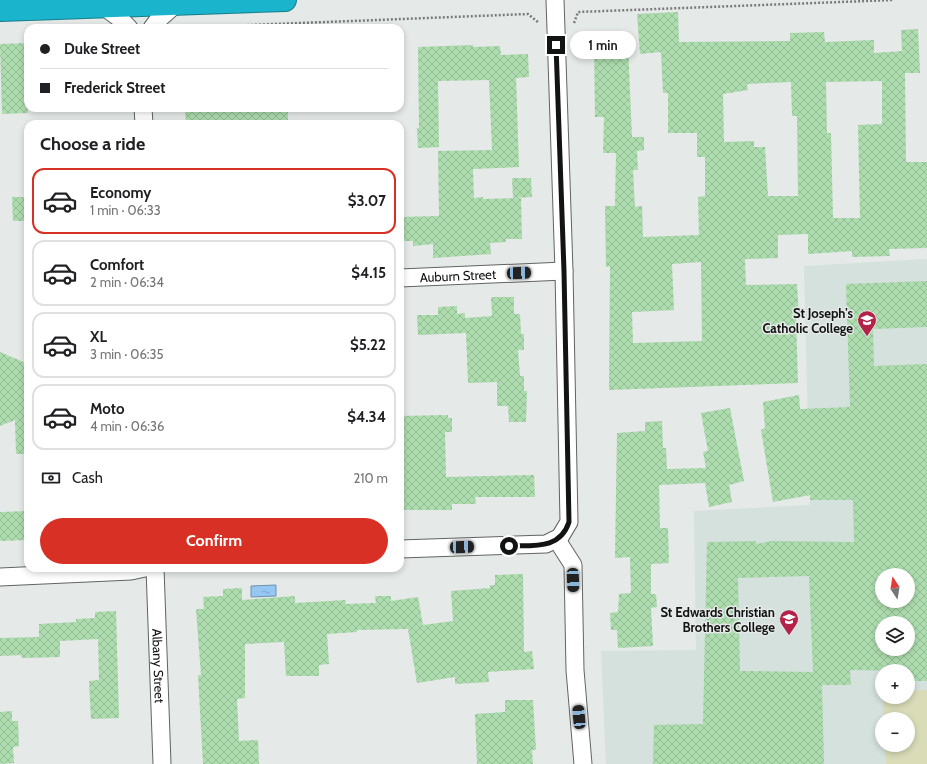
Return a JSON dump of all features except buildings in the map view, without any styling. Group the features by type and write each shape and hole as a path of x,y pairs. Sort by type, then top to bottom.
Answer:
{"highway":[{"path":"0,10 108,3 285,0"}],"street":[{"path":"404,550 540,544 557,540 568,525 570,509 555,0"},
{"path":"155,24 173,2"},
{"path":"108,3 125,24"},
{"name":"Auburn Street","path":"404,278 564,271"},
{"path":"557,540 573,565 575,670 583,764"},
{"path":"0,577 109,572"},
{"name":"Albany Street","path":"155,572 162,764"}],"path":[{"path":"574,23 578,12 893,0"},
{"path":"275,24 528,14 541,24"}],"shaded area":[{"name":"St Edwards Christian Brothers College","path":"927,259 927,764 606,764 601,651 696,650 694,511 810,505 804,266"}],"green space":[{"path":"927,690 927,764 886,764 885,752 915,752 915,712 884,712 883,704 915,704 915,691"}],"water":[{"path":"276,585 276,596 251,597 251,586"}],"place":[{"name":"St Joseph's Catholic College","path":"867,337"},
{"name":"St Edwards Christian Brothers College","path":"789,636"}],"route":[{"path":"509,546 546,544 557,540 563,534 569,522 570,509 564,271 556,45"}]}
